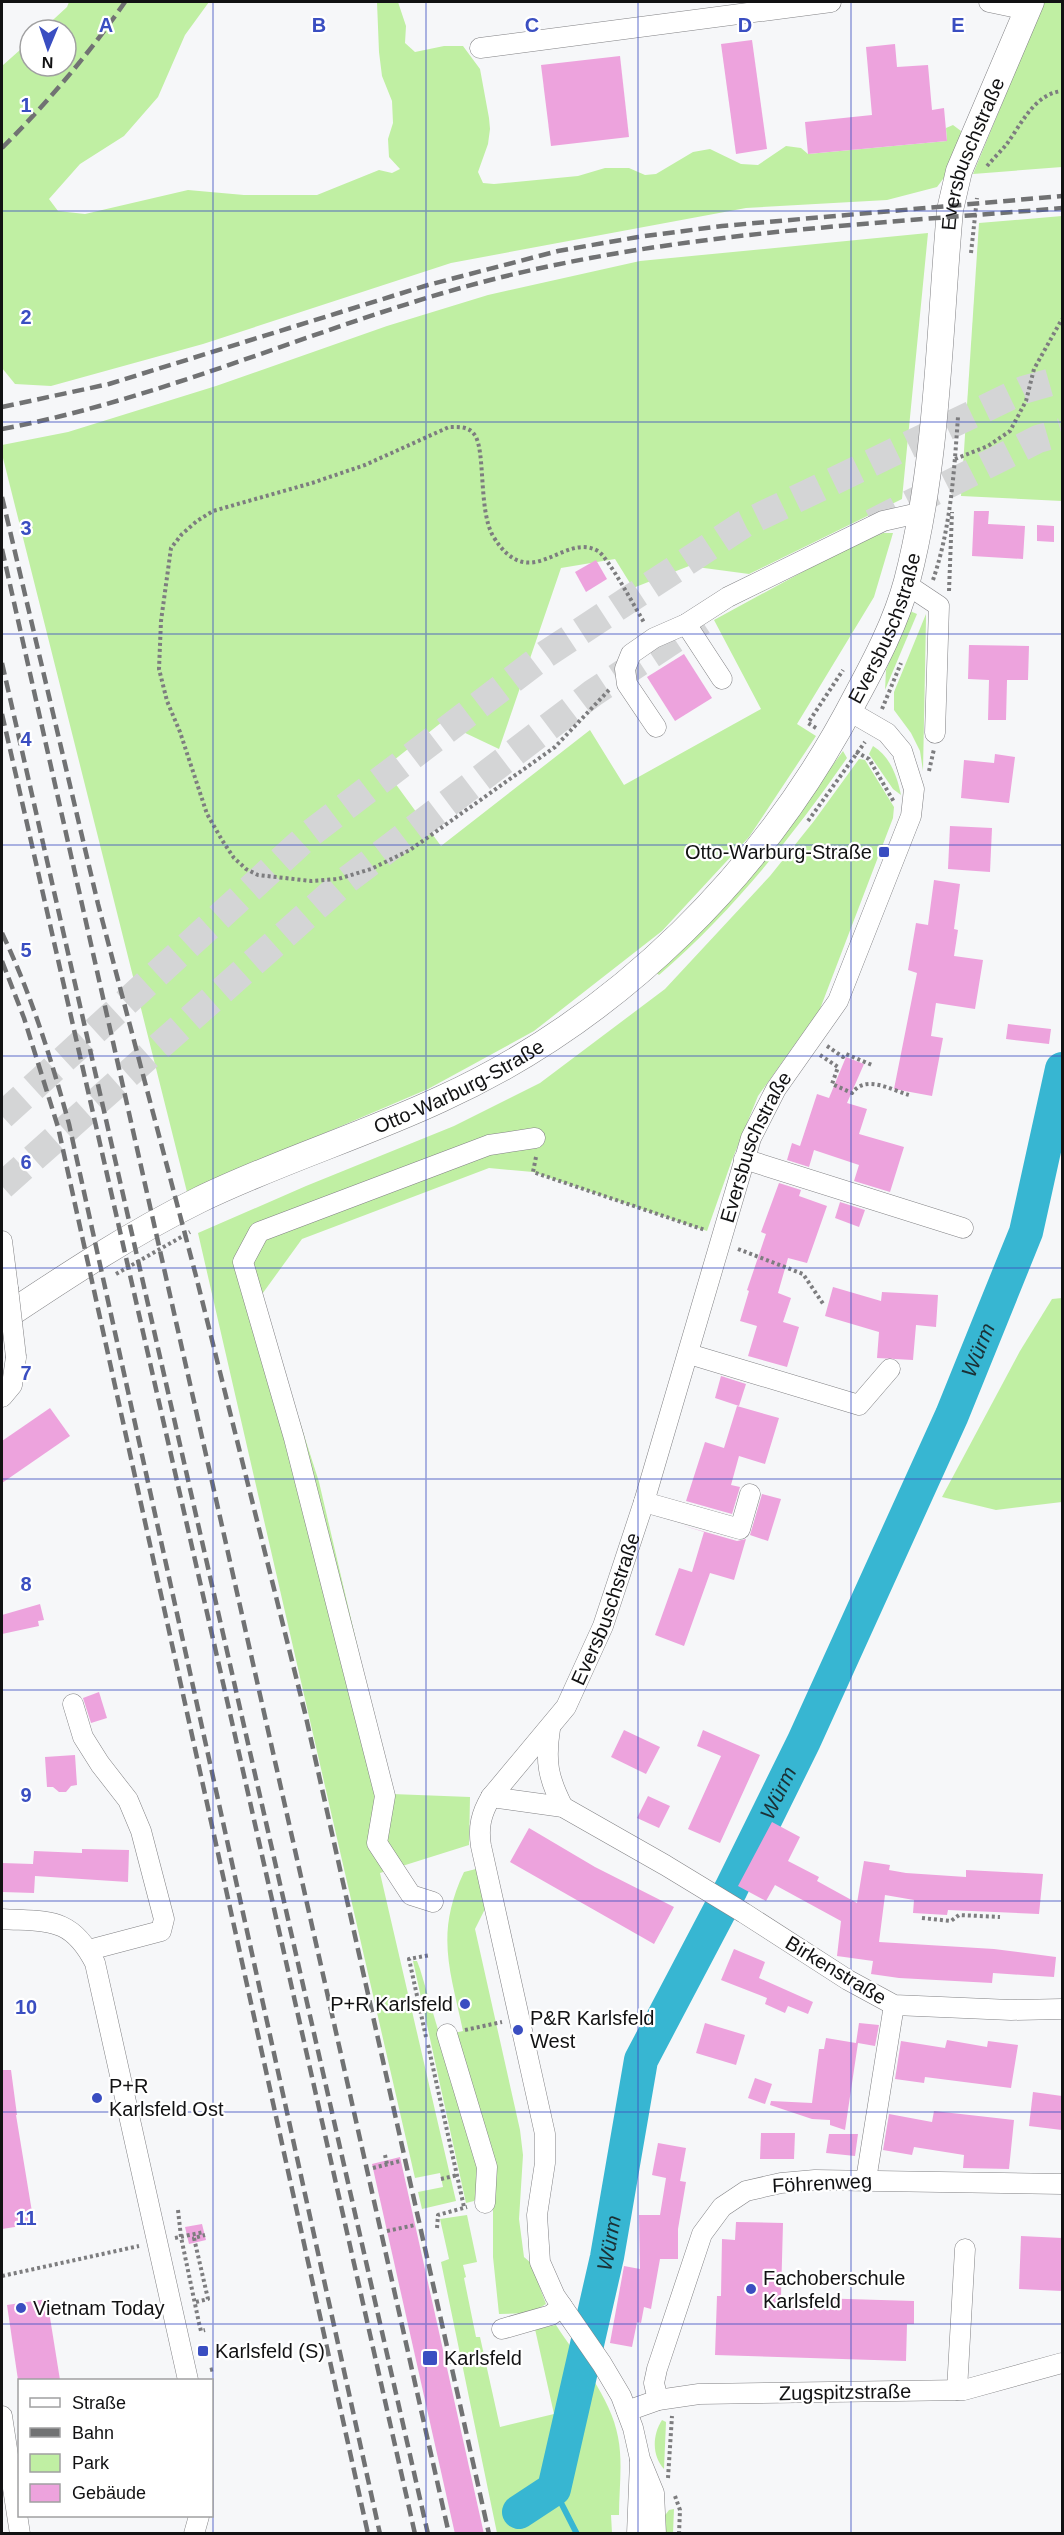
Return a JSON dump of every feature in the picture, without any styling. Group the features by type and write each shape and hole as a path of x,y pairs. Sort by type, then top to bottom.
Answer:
{"main road":[{"name":"Eversbuschstraße","path":"849,711 876,659 906,584 923,513 950,210 959,171 1029,6"},
{"name":"Otto-Warburg-Straße","path":"2,1319 136,1234 200,1200 307,1153 441,1099 519,1059 588,1014 650,964 704,910 757,851 806,784 849,711"}],"street":[{"path":"480,48 831,2"},
{"path":"989,2 1029,6"},
{"path":"656,727 627,684 625,669 631,654 654,638 686,624 729,597 884,521 923,513"},
{"path":"906,584 939,606 935,733"},
{"path":"686,624 722,679"},
{"name":"Eversbuschstraße","path":"640,2459 621,2396 549,2286 540,2262 537,2215 545,2163 545,2134 479,1835 483,1810 490,1797 550,1729 571,1698 603,1626 644,1502 751,1138 776,1089 838,1001 911,816 914,789 902,751 887,733 849,711"},
{"path":"433,1902 411,1895 377,1843 385,1796 294,1438 243,1262 259,1232 489,1145 535,1138"},
{"path":"744,1159 963,1228"},
{"path":"2,1241 16,1357 12,1385 2,1397"},
{"path":"688,1354 859,1405 890,1369"},
{"path":"644,1502 740,1528 750,1494"},
{"path":"73,1704 83,1737 133,1810 141,1831 164,1919 161,1931 89,1950"},
{"path":"550,1729 546,1755 549,1775 551,1785 563,1807"},
{"path":"490,1797 563,1807"},
{"name":"Birkenstraße","path":"563,1807 700,1886 848,1980 894,2005 1011,2010 1062,2009"},
{"path":"2,1919 60,1924 74,1932 89,1950 100,1977 188,2379"},
{"path":"866,2180 894,2005"},
{"path":"453,2032 487,2167 485,2203"},
{"name":"Föhrenweg","path":"662,2399 654,2384 657,2369 702,2234 722,2207 746,2191 781,2183 815,2180 1062,2184"},
{"path":"957,2390 965,2249"},
{"path":"502,2329 551,2314 568,2314"},
{"name":"Zugspitzstraße","path":"627,2411 662,2399 699,2394 964,2390 1062,2363"},
{"path":"2,2416 20,2534"},
{"path":"637,2534 637,2484 640,2459"},
{"path":"640,2459 654,2493 656,2534"},
{"path":"194,2534 199,2517"}],"path":[{"path":"984,169 1006,145 1033,106 1056,91 1062,91"},
{"path":"955,459 988,446 1010,431 1026,401 1034,369 1062,319"},
{"path":"625,669 608,692 555,747 410,850 371,869 338,879 311,881 258,875 246,869 234,858 207,814 180,732 167,701 159,669 159,644 171,548 197,521 213,512 344,472 449,427 463,427 474,434 479,447 485,515 492,535 504,551 524,563 543,562 569,550 588,547 601,552 654,638"},
{"path":"834,738 808,723 848,662"},
{"path":"857,753 869,759 879,774 897,812"},
{"path":"811,1042 843,1057 846,1054 873,1065"},
{"path":"811,1042 838,1067 832,1084 852,1093 857,1086 863,1083 882,1085 887,1089 909,1095"},
{"path":"535,1138 538,1146 533,1172 721,1240 803,1274 824,1305"},
{"path":"922,1918 951,1921 959,1915 1000,1917"},
{"path":"430,1955 409,1959 464,2203"},
{"path":"453,2032 482,2026"},
{"path":"385,2155 387,2164"},
{"path":"373,2168 400,2161"},
{"path":"441,2179 458,2175"},
{"path":"437,2228 438,2215 485,2203"},
{"path":"178,2210 181,2237 201,2331 205,2330"},
{"path":"387,2231 415,2225"},
{"path":"187,2235 205,2234 194,2238 208,2299 196,2302"},
{"path":"2,2276 158,2242"},
{"path":"662,2399 673,2413 668,2479"},
{"path":"672,2490 680,2510 679,2534"}],"green space":[{"path":"69,2 209,2 185,35 158,97 124,136 80,164 49,199 58,211 85,214 188,190 244,195 317,195 379,170 392,173 400,169 389,157 388,139 393,123 392,101 382,76 377,2 398,2 406,26 405,43 415,52 444,46 463,46 480,69 490,129 488,144 478,172 483,183 494,184 578,176 605,168 629,168 645,175 656,174 693,152 710,149 741,164 758,165 786,146 801,148 808,154 947,141 946,128 953,125 961,131 958,146 946,175 937,187 887,200 746,208 451,263 203,344 51,386 15,384 2,368 2,66 18,52 18,78 78,78 78,18 55,18"},
{"path":"1044,2 1062,2 1062,167 973,174"},
{"path":"1062,216 1062,501 961,496 979,223"},
{"path":"928,233 902,499 749,574 689,566 633,588 615,559 561,568 499,749 442,722 384,768 441,846 590,730 624,785 761,709 714,620 874,533 893,533 874,597 797,724 816,736 749,837 662,931 534,1031 428,1089 187,1192 2,454 2,445 68,432 216,386 387,326 488,295 640,261"},
{"path":"910,611 917,614 885,690 886,670"},
{"path":"926,614 923,771 920,751 911,733 894,710 894,692"},
{"path":"873,746 884,755 892,767 901,795 893,789 869,754"},
{"path":"843,751 847,758 760,873 686,951 659,975 655,972 773,846"},
{"path":"859,759 865,760 894,807 893,818 820,1009 758,1096 707,1231 533,1172 489,1168 302,1239 260,1297 319,1482 392,1794 470,1797 469,1845 380,1873 456,2201 422,2209 418,2192 443,2187 440,2173 415,2178 198,1233 454,1126 540,1083 665,989 770,876"},
{"path":"1062,1298 1062,1502 996,1510 942,1497 1020,1351 1052,1299"},
{"path":"476,1869 488,1903 475,1929 520,2130 523,2155 519,2219 524,2257 531,2263 546,2304 531,2313 499,2314 493,2257 493,2207 450,2034 463,2031 448,1952 450,1914 464,1872"},
{"path":"413,1961 417,1961 420,1969 479,2168 478,2193 474,2201 466,2203"},
{"path":"467,2215 477,2262 463,2265 466,2277 464,2278 476,2337 480,2337 500,2427 554,2414 535,2329 556,2325 593,2379 614,2422 618,2437 620,2476 619,2515 611,2515 612,2533 497,2533 441,2262 449,2259 440,2219"},
{"path":"662,2420 666,2422 664,2469 655,2452 656,2432"},
{"path":"674,2509 673,2533 659,2533 663,2518 669,2510"}],"building":[{"path":"752,40 767,149 736,154 721,44"},
{"path":"895,44 897,67 928,65 932,110 944,108 947,141 808,154 805,122 872,115 866,47"},
{"path":"620,56 629,137 551,146 541,65"},
{"path":"974,511 989,511 988,524 1025,526 1023,559 972,556"},
{"path":"1037,525 1054,526 1054,542 1037,541"},
{"path":"596,560 607,579 586,592 575,572"},
{"path":"969,645 1029,646 1028,680 1007,680 1006,720 988,720 989,680 968,679"},
{"path":"684,654 712,698 675,721 647,677"},
{"path":"995,754 1015,757 1009,803 961,798 964,760 994,763"},
{"path":"950,826 992,828 990,872 948,869"},
{"path":"934,880 960,884 954,929 958,930 954,956 983,960 975,1009 936,1003 931,1036 943,1038 932,1096 894,1089 917,973 908,970 916,923 928,925"},
{"path":"1008,1024 1051,1029 1049,1044 1006,1039"},
{"path":"846,1057 864,1064 847,1103 867,1109 859,1134 904,1147 890,1192 854,1181 859,1165 814,1150 809,1167 787,1160 792,1143 800,1146 817,1094 829,1098"},
{"path":"779,1183 801,1190 799,1196 827,1206 807,1263 788,1258 778,1293 791,1298 783,1322 799,1327 787,1367 748,1356 757,1326 740,1321 749,1291 747,1290 766,1234 761,1232"},
{"path":"840,1202 865,1210 859,1227 835,1218"},
{"path":"833,1287 881,1301 882,1292 938,1295 936,1327 916,1325 913,1360 877,1358 879,1332 825,1316"},
{"path":"721,1376 746,1384 739,1406 715,1398"},
{"path":"737,1406 779,1418 765,1464 739,1456 731,1485 740,1487 732,1514 686,1501 705,1442 724,1448"},
{"path":"50,1408 70,1436 2,1483 2,1441"},
{"path":"762,1494 781,1499 768,1541 750,1535"},
{"path":"681,1525 737,1541 746,1539 734,1580 710,1573 684,1646 655,1635 679,1568 692,1572 704,1532"},
{"path":"40,1604 44,1620 38,1621 39,1626 2,1634 2,1615"},
{"path":"99,1692 107,1718 91,1723 83,1698"},
{"path":"624,1730 660,1747 646,1774 611,1757"},
{"path":"703,1730 760,1755 720,1843 688,1829 721,1756 697,1746"},
{"path":"75,1755 77,1785 71,1786 66,1792 47,1787 45,1757"},
{"path":"648,1796 670,1806 659,1828 637,1818"},
{"path":"772,1822 800,1837 788,1861 819,1877 817,1881 857,1903 864,1861 890,1865 889,1870 906,1873 966,1877 966,1870 1043,1874 1039,1914 948,1910 947,1915 913,1913 914,1900 885,1895 879,1942 994,1949 1056,1957 1054,1977 993,1973 992,1983 899,1978 871,1974 873,1961 837,1956 841,1921 775,1885 766,1901 738,1886"},
{"path":"529,1828 595,1867 674,1907 654,1944 510,1862"},
{"path":"82,1849 129,1850 128,1882 35,1876 34,1893 2,1892 2,1863 33,1864 34,1851 82,1853"},
{"path":"734,1949 765,1962 759,1978 813,2002 808,2014 788,2006 785,2013 765,2004 767,1998 721,1980"},
{"path":"705,2023 745,2035 736,2065 696,2053"},
{"path":"859,2023 879,2025 875,2046 858,2043 845,2130 830,2125 830,2120 812,2119 770,2105 771,2101 812,2103 819,2049 824,2049 826,2038 856,2043"},
{"path":"947,2040 987,2047 988,2041 1018,2045 1011,2088 925,2077 924,2083 895,2079 901,2041 945,2048"},
{"path":"2,2070 11,2070 34,2224 2,2229"},
{"path":"755,2078 772,2084 765,2104 748,2098"},
{"path":"1033,2092 1062,2096 1062,2130 1029,2126"},
{"path":"934,2111 1014,2120 1009,2169 963,2168 964,2155 914,2147 912,2155 883,2150 889,2114 932,2122"},
{"path":"761,2133 795,2133 794,2159 760,2159"},
{"path":"829,2134 858,2134 855,2156 826,2153"},
{"path":"658,2143 686,2148 680,2181 686,2182 678,2229 678,2259 660,2259 651,2309 644,2307 641,2323 637,2322 632,2347 610,2343 624,2266 640,2269 639,2215 660,2215 666,2178 652,2175"},
{"path":"400,2157 484,2534 455,2534 372,2164"},
{"name":"Fachoberschule Karlsfeld","path":"736,2222 783,2223 781,2297 914,2301 914,2324 907,2324 906,2361 715,2355 717,2296 721,2296 722,2239 735,2240"},
{"path":"202,2224 206,2240 189,2244 185,2227"},
{"path":"1021,2236 1062,2238 1062,2291 1019,2289"},
{"path":"47,2299 60,2379 18,2380 7,2305"}],"waterway":[{"name":"Würm","path":"519,2512 554,2489 607,2257 641,2060 731,1889 804,1741 952,1415 1026,1232 1062,1069"},
{"path":"554,2489 577,2534"}],"tunnel":[{"path":"2,1116 311,833 546,654 744,524 1023,390 1062,379"},
{"path":"872,523 1038,439 1062,432"},
{"path":"2,1186 343,883 593,693 702,621"}],"railway":[{"path":"2,148 67,78 125,2"},
{"path":"2,407 109,384 428,285 558,251 722,226 1062,196"},
{"path":"2,429 128,398 436,295 567,262 637,250 779,232 1062,208"},
{"path":"2,497 98,904 196,1276 305,1713 489,2534"},
{"path":"2,549 449,2534"},
{"path":"2,663 428,2534"},
{"path":"2,714 415,2534"},
{"path":"2,933 40,1027 69,1124 380,2534"},
{"path":"2,961 24,1018 58,1127 368,2534"}],"place":[{"name":"Otto-Warburg-Straße","path":"884,852"},
{"name":"P+R Karlsfeld","path":"465,2004"},
{"name":"P&R Karlsfeld West","path":"518,2030"},
{"name":"P+R Karlsfeld Ost","path":"97,2098"},
{"name":"Fachoberschule Karlsfeld","path":"751,2289"},
{"name":"Vietnam Today","path":"21,2308"},
{"name":"Karlsfeld (S)","path":"203,2351"},
{"name":"Karlsfeld","path":"430,2358"}]}
